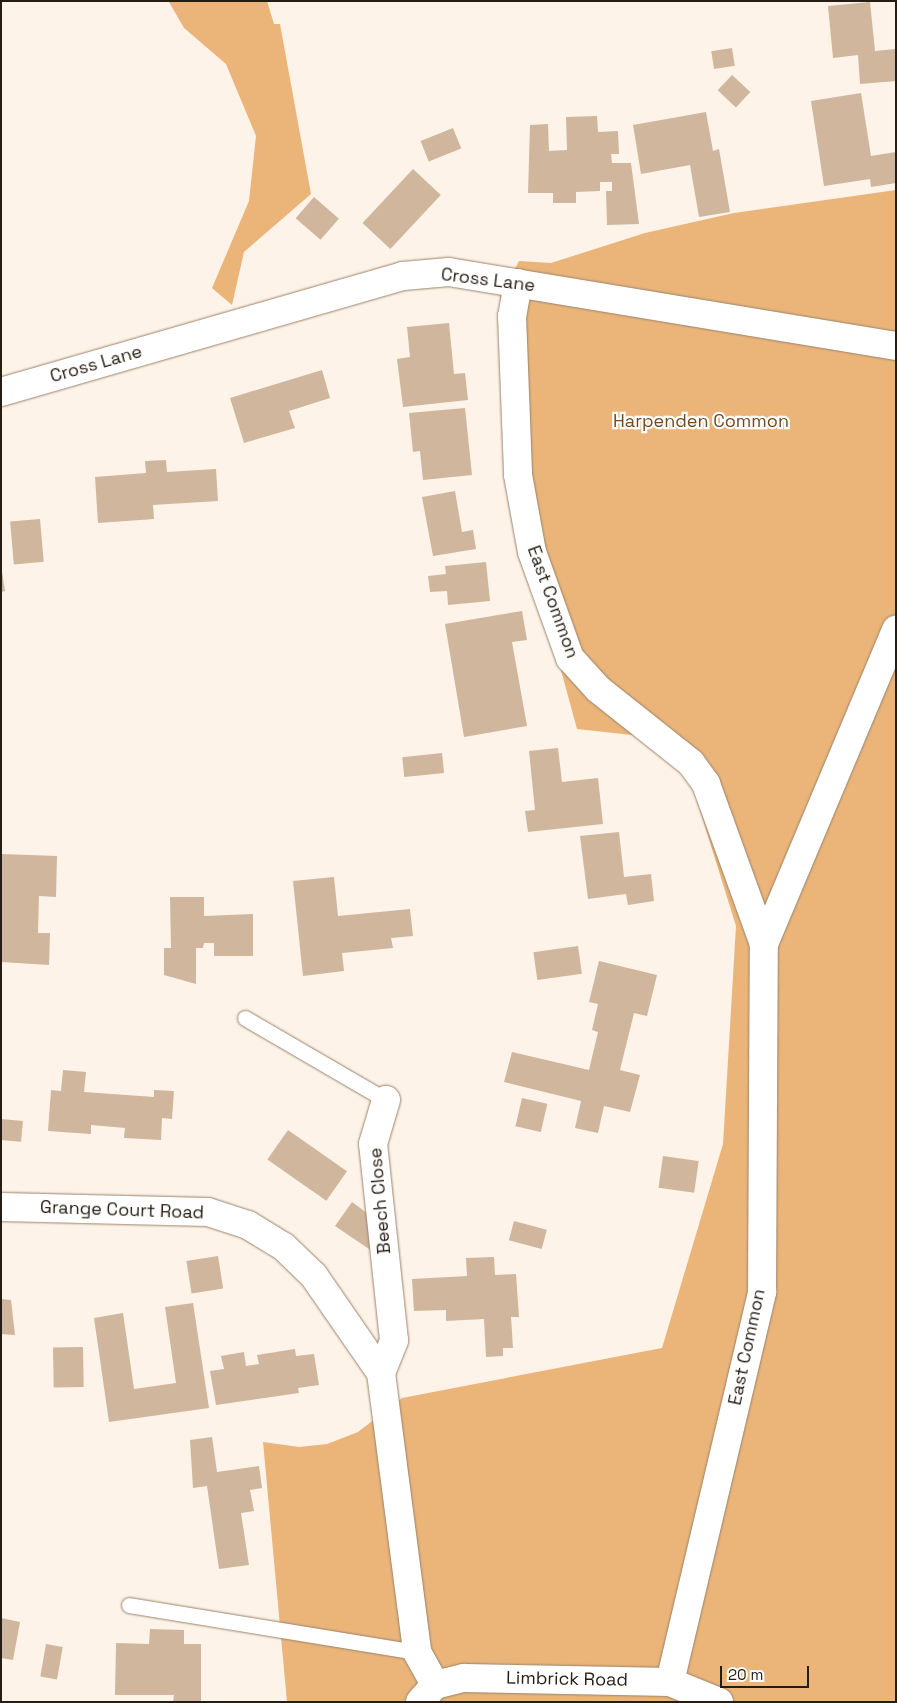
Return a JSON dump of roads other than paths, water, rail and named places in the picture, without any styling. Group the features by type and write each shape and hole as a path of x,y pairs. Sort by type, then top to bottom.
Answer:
{"street":[{"name":"Cross Lane","path":"1,392 403,276 449,272 896,346"},
{"name":"East Common","path":"518,283 512,316 518,475 532,552 570,658 598,690 685,758 706,784 764,944 762,1292 670,1682"},
{"name":"East Common","path":"764,944 896,630"},
{"name":"Beech Close","path":"381,1373 394,1340 373,1144 386,1100"},
{"name":"Grange Court Road","path":"1,1207 175,1209 208,1212 248,1224 284,1247 314,1276 381,1373"},
{"path":"381,1373 417,1652 428,1694"},
{"name":"Limbrick Road","path":"428,1694 464,1678 670,1682 719,1702"}],"lane":[{"name":"Beech Close","path":"245,1018 386,1100"},
{"path":"129,1604 417,1652"}],"park label":[{"name":"Harpenden Common","path":"701,421"}]}
